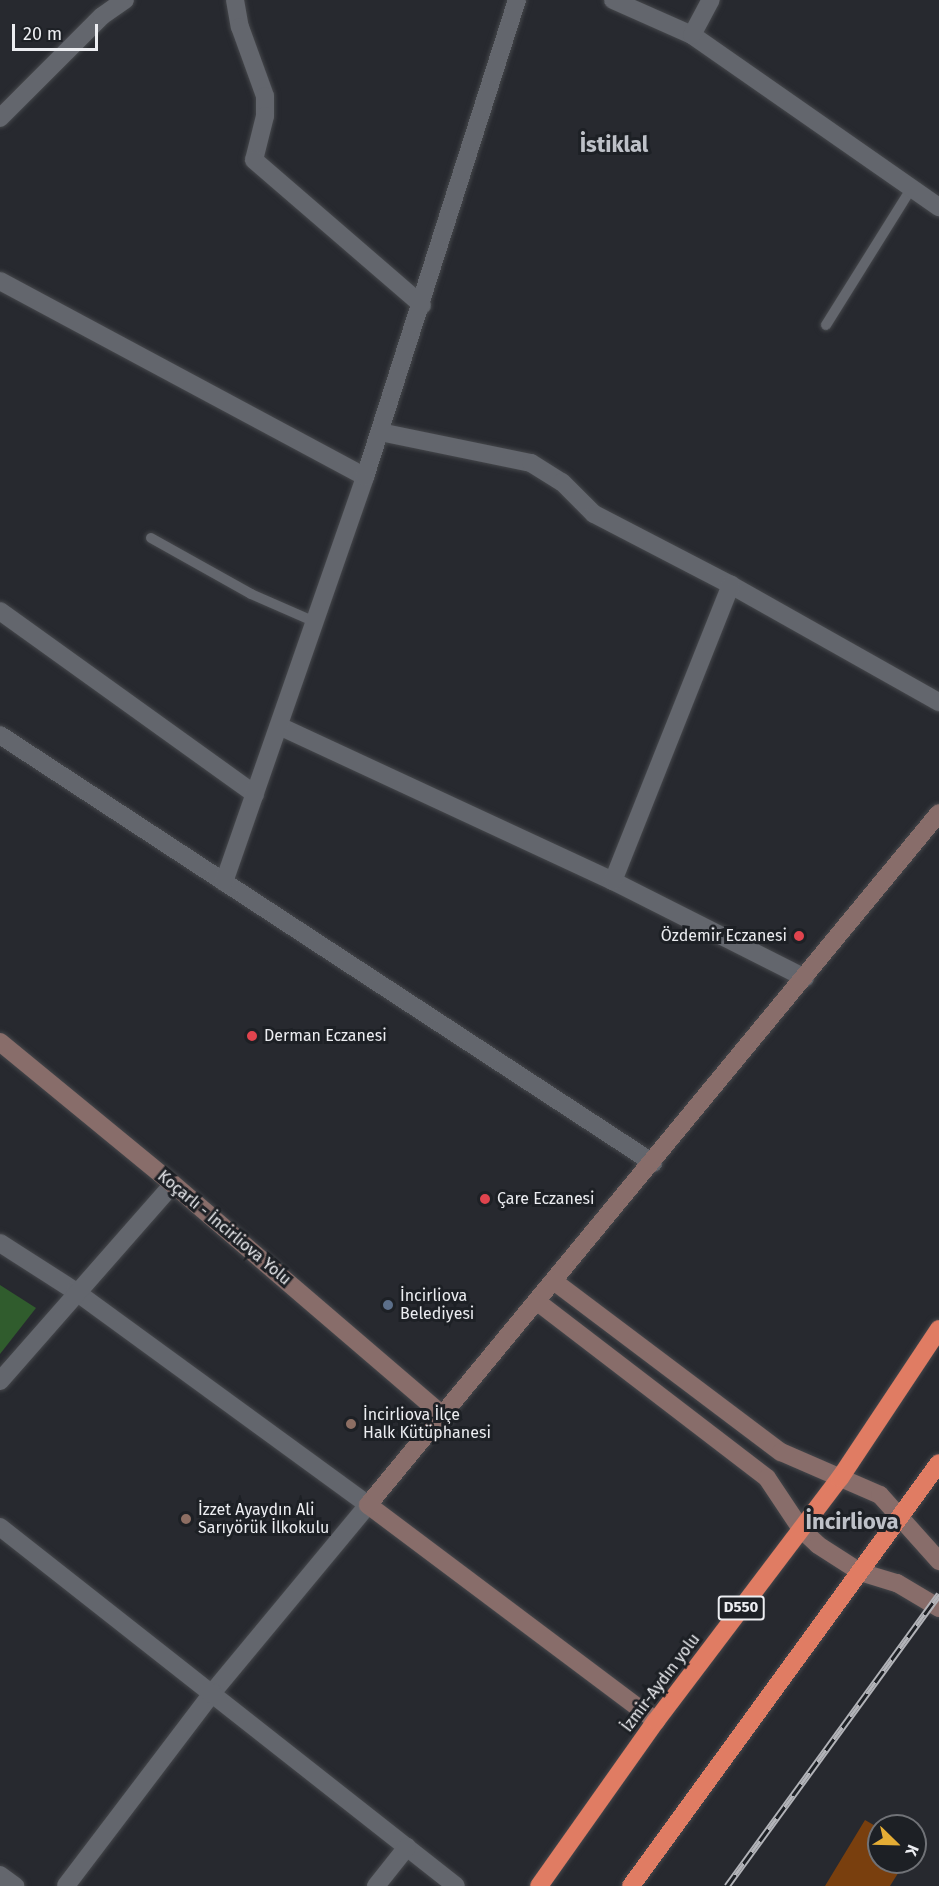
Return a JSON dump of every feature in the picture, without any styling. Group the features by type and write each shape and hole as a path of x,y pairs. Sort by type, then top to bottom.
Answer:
{"highway":[{"name":"İzmir-Aydın yolu","path":"539,1886 656,1721 840,1478 939,1329"},
{"path":"631,1886 939,1462"}],"main road":[{"path":"656,1721 368,1505 445,1417 939,813"},
{"name":"Koçarlı - İncirliova Yolu","path":"0,1042 173,1184 445,1417"},
{"path":"555,1282 781,1452 840,1478 865,1486 901,1516 939,1561"},
{"path":"539,1303 767,1478 801,1529 836,1558 860,1572 897,1583 939,1608"}],"street":[{"path":"0,118 94,23 125,0"},
{"path":"235,0 240,27 266,96 265,116 254,160 422,305"},
{"path":"224,882 380,432 517,0"},
{"path":"613,0 692,35 913,186 939,207"},
{"path":"692,35 711,0"},
{"path":"0,282 365,477"},
{"path":"380,432 531,462 562,482 594,514 731,585 939,702"},
{"path":"613,881 731,585"},
{"path":"0,611 255,794"},
{"path":"279,726 613,881 805,978"},
{"path":"0,735 653,1163"},
{"path":"0,1381 75,1291 173,1184"},
{"path":"0,1243 75,1291 368,1505 213,1692 66,1886"},
{"path":"0,1527 213,1692 456,1886"},
{"path":"376,1886 407,1847"},
{"path":"0,1875 15,1886"}],"lane":[{"path":"826,325 913,186"},
{"path":"151,538 250,594 315,622"}],"green space":[{"path":"0,1285 36,1308 0,1354"}],"building":[{"path":"865,1820 867,1821 867,1874 898,1874 890,1886 825,1886"}],"railway":[{"path":"727,1886 939,1594"}],"place":[{"name":"Özdemir Eczanesi","path":"799,936"},
{"name":"Derman Eczanesi","path":"252,1036"},
{"name":"Çare Eczanesi","path":"485,1199"},
{"name":"İncirliova Belediyesi","path":"388,1305"},
{"name":"İncirliova İlçe Halk Kütüphanesi","path":"351,1424"},
{"name":"İzzet Ayaydın Ali Sarıyörük İlkokulu","path":"186,1519"}],"district":[{"name":"İstiklal","path":"614,145"},
{"name":"İncirliova","path":"852,1522"}]}
